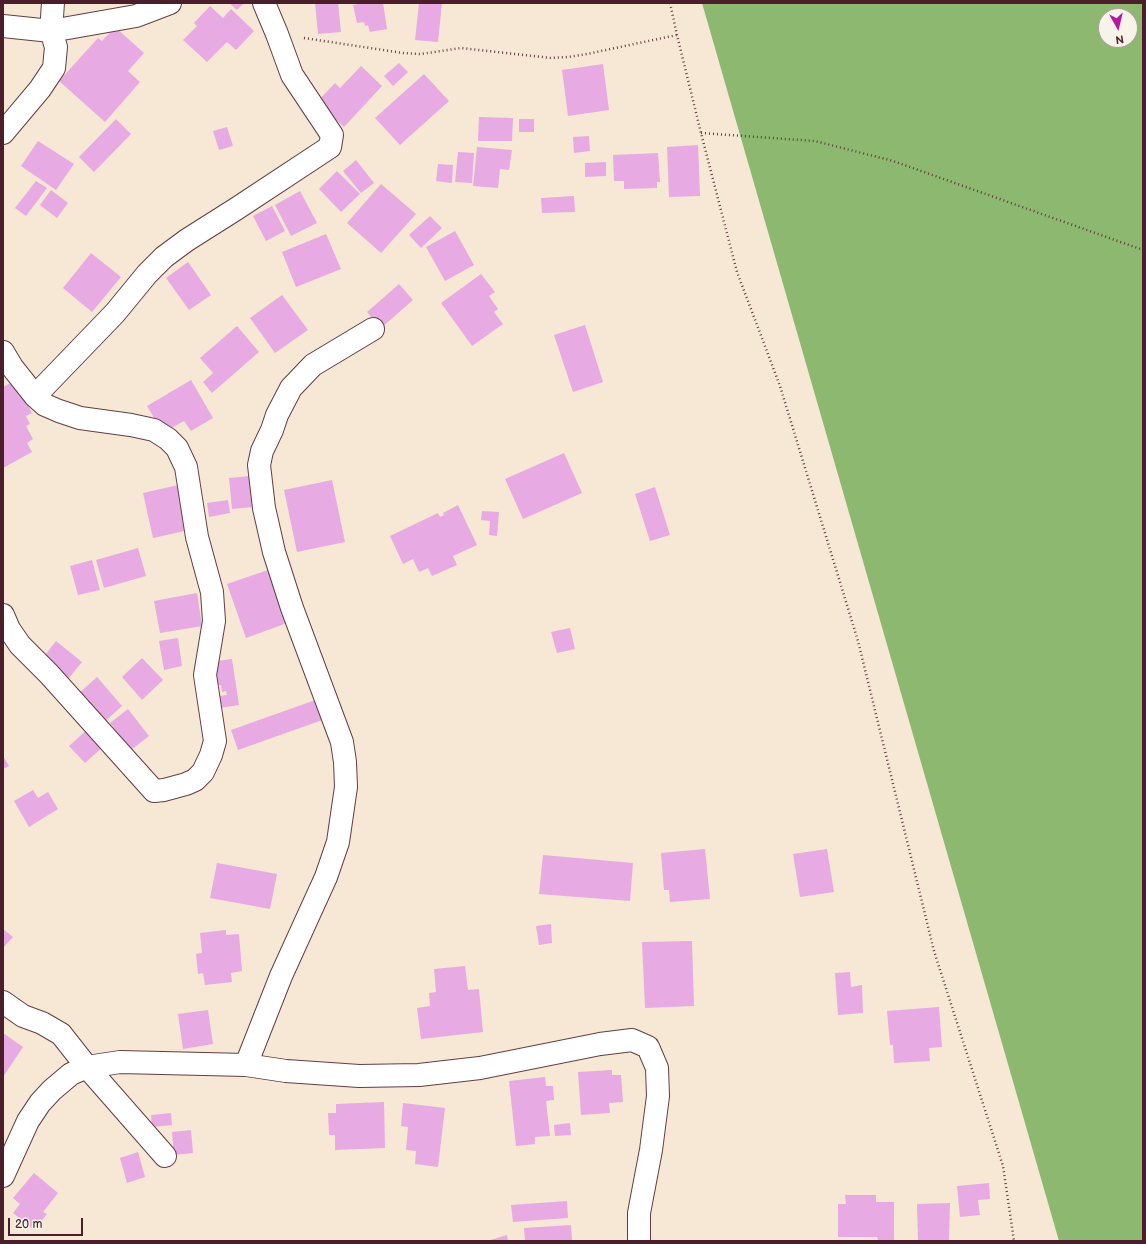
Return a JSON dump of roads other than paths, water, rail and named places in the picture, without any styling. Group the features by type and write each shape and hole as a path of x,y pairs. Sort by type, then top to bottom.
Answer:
{"street":[{"path":"3,133 40,89 54,68 56,47 51,31 53,3"},
{"path":"3,26 51,31 136,16 170,3"},
{"path":"35,396 115,313 147,274 164,258 187,240 330,147 332,135 292,75 264,3"},
{"path":"246,1065 281,976 326,877 338,842 346,787 345,762 342,742 292,608 274,552 264,508 259,465 262,451 277,415 291,388 313,365 373,329"},
{"path":"3,352 12,367 35,396 58,411 80,418 131,425 154,430 168,439 177,448 186,467 197,537 212,592 214,622 205,675 215,741 211,755 203,772 195,780 186,784 154,791 49,674 20,645 9,629 3,615"},
{"path":"3,1002 23,1016 42,1023 61,1034 87,1067 165,1156"},
{"path":"3,1176 28,1121 40,1103 52,1090 71,1074 87,1067 120,1062 246,1065 286,1071 359,1076 419,1075 480,1068 593,1045 632,1040 648,1047 657,1068 658,1096 651,1150 639,1213 638,1241"}]}
